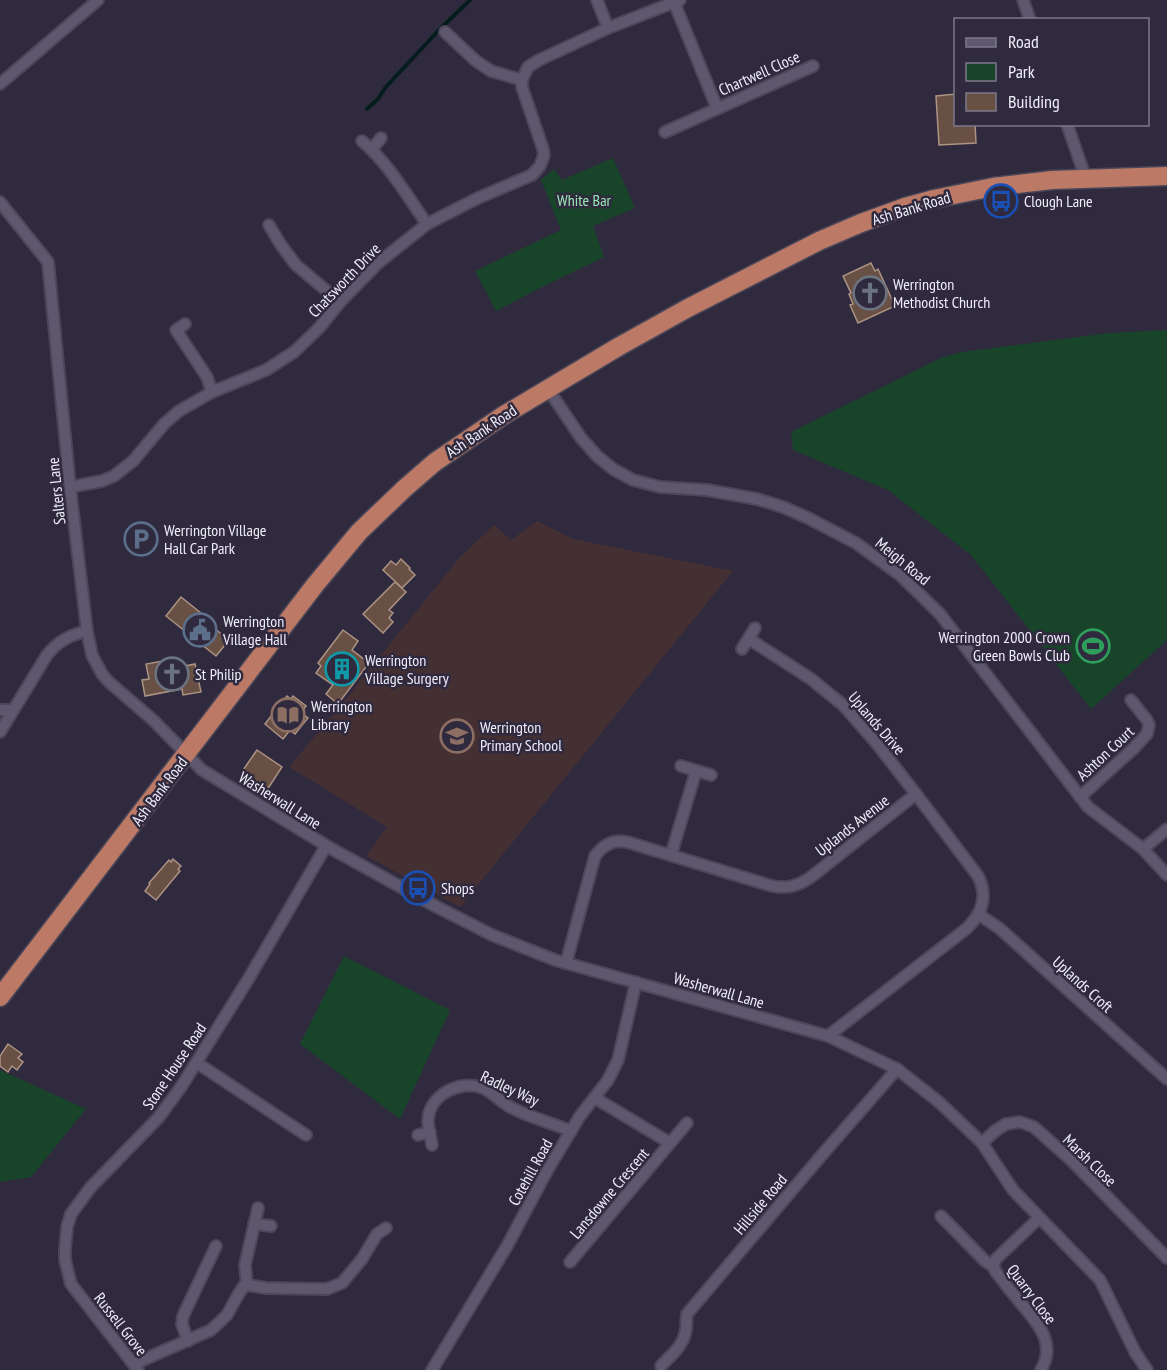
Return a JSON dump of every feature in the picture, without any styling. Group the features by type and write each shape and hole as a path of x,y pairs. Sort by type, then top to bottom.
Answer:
{"highway":[{"name":"Ash Bank Road","path":"0,997 315,585 359,532 435,462 504,415 618,347 688,308 819,241 861,223 934,199 993,187 1052,180 1167,176"}],"street":[{"path":"0,84 99,0"},
{"path":"597,0 608,28"},
{"path":"1023,0 1029,18"},
{"path":"446,32 476,61 491,71 522,80 528,67 539,60 608,28 677,1"},
{"name":"Chartwell Close","path":"677,1 717,108"},
{"path":"457,42 466,34"},
{"name":"Chartwell Close","path":"665,132 813,66"},
{"name":"Chatsworth Drive","path":"70,487 102,482 114,476 133,461 164,424 180,411 212,392 266,370 294,352 378,263 427,224 478,198 532,175 540,166 543,149 523,93 522,80"},
{"path":"1068,126 1086,179"},
{"path":"372,149 381,138"},
{"path":"362,141 386,165 427,224"},
{"name":"Salters Lane","path":"0,202 48,262 70,487 87,631 92,655 109,682 153,720 187,754"},
{"path":"269,225 296,265 340,302"},
{"path":"185,324 176,330 207,377 212,392"},
{"name":"Meigh Road","path":"548,389 581,438 597,456 613,469 633,480 660,487 707,490 766,502 808,518 878,558 921,594 940,614 1088,807 1143,849 1167,875"},
{"path":"742,649 755,628"},
{"path":"0,732 53,648 66,638 87,631"},
{"name":"Uplands Drive","path":"749,639 811,679 843,705 916,794"},
{"name":"Ashton Court","path":"1080,797 1147,734 1148,720 1131,700"},
{"path":"0,710 13,710"},
{"name":"Washerwall Lane","path":"187,754 202,770 326,846 492,935 555,960 828,1036 897,1069 939,1102 982,1143 1013,1190 1100,1280 1135,1352 1147,1370"},
{"path":"681,766 711,775"},
{"path":"671,855 696,771"},
{"path":"828,1036 966,929 978,914 982,903 983,886 978,876 916,794"},
{"name":"Uplands Avenue","path":"566,963 595,856 599,850 610,843 622,841 780,888 796,886 811,877 916,794"},
{"path":"1143,849 1167,829"},
{"name":"Stone House Road","path":"80,1296 71,1284 65,1260 65,1238 71,1214 91,1186 159,1117 197,1063 326,846"},
{"name":"Uplands Croft","path":"978,914 999,928 1167,1079"},
{"name":"Cotehill Road","path":"432,1370 507,1246 580,1116 609,1080 618,1060 636,982"},
{"path":"197,1063 306,1135"},
{"name":"Hillside Road","path":"661,1366 683,1342 687,1314 897,1069"},
{"name":"Radley Way","path":"432,1145 428,1121 432,1107 447,1090 461,1085 485,1089 512,1109 571,1131"},
{"name":"Lansdowne Crescent","path":"595,1098 670,1143"},
{"name":"Marsh Close","path":"982,1143 1006,1124 1020,1122 1034,1127 1071,1160 1167,1258"},
{"name":"Lansdowne Crescent","path":"570,1262 687,1123"},
{"path":"418,1135 430,1132"},
{"path":"247,1285 246,1266 258,1208"},
{"path":"942,1216 985,1261 993,1266"},
{"name":"Quarry Close","path":"1039,1218 996,1259 993,1266 1038,1324 1045,1338 1047,1355 1041,1370"},
{"path":"254,1224 271,1226"},
{"path":"136,1367 219,1324 231,1310 237,1295 244,1286 327,1289 342,1284 362,1259 378,1231"},
{"path":"188,1341 182,1324 183,1316 216,1246"},
{"name":"Russell Grove","path":"80,1296 136,1367"}],"shaded area":[{"name":"Werrington Primary School","path":"537,521 573,539 733,571 460,907 366,856 387,827 289,767 460,557 494,525 511,540"}],"green space":[{"name":"White Bar","path":"613,158 635,208 593,226 604,257 496,311 475,271 561,230 541,180 554,169 562,180"},
{"path":"1167,330 1167,640 1091,709 971,555 888,490 793,450 791,432 943,357 962,352 1109,333"},
{"path":"344,956 450,1010 400,1119 300,1044"},
{"path":"0,1070 86,1109 31,1177 0,1182"}],"building":[{"path":"954,94 954,126 975,126 976,143 939,145 936,96"},
{"name":"Werrington Methodist Church","path":"871,263 875,271 878,269 895,306 858,323 850,305 853,304 849,294 851,293 843,276"},
{"path":"401,559 415,575 402,588 383,570 391,561 396,565"},
{"path":"395,582 406,592 389,610 393,613 389,618 393,622 383,633 363,614"},
{"name":"Werrington Village Hall","path":"181,597 229,640 216,656 166,616"},
{"name":"Werrington Village Surgery","path":"343,630 358,641 352,650 369,663 338,704 326,694 333,685 316,673 321,666 318,663"},
{"name":"St Philip","path":"168,660 170,669 195,664 201,692 183,695 182,689 145,696 142,680 149,679 146,664"},
{"name":"Werrington Library","path":"287,696 291,699 293,696 306,706 301,713 308,718 295,734 290,730 283,739 265,724"},
{"path":"257,750 282,767 267,790 241,773"},
{"path":"173,859 181,866 178,869 180,871 156,900 145,891 169,860 171,862"},
{"path":"8,1044 22,1054 18,1058 23,1062 17,1070 12,1066 8,1072 0,1066 0,1056"}],"waterway":[{"path":"367,109 439,30 470,0"}],"place":[{"name":"Clough Lane","path":"1001,201"},
{"name":"Werrington Methodist Church","path":"870,293"},
{"name":"Werrington Village Hall Car Park","path":"141,539"},
{"name":"Werrington Village Hall","path":"200,630"},
{"name":"Werrington 2000 Crown Green Bowls Club","path":"1093,646"},
{"name":"Werrington Village Surgery","path":"342,669"},
{"name":"St Philip","path":"172,674"},
{"name":"Werrington Library","path":"288,715"},
{"name":"Werrington Primary School","path":"457,736"},
{"name":"Shops","path":"418,888"}]}
